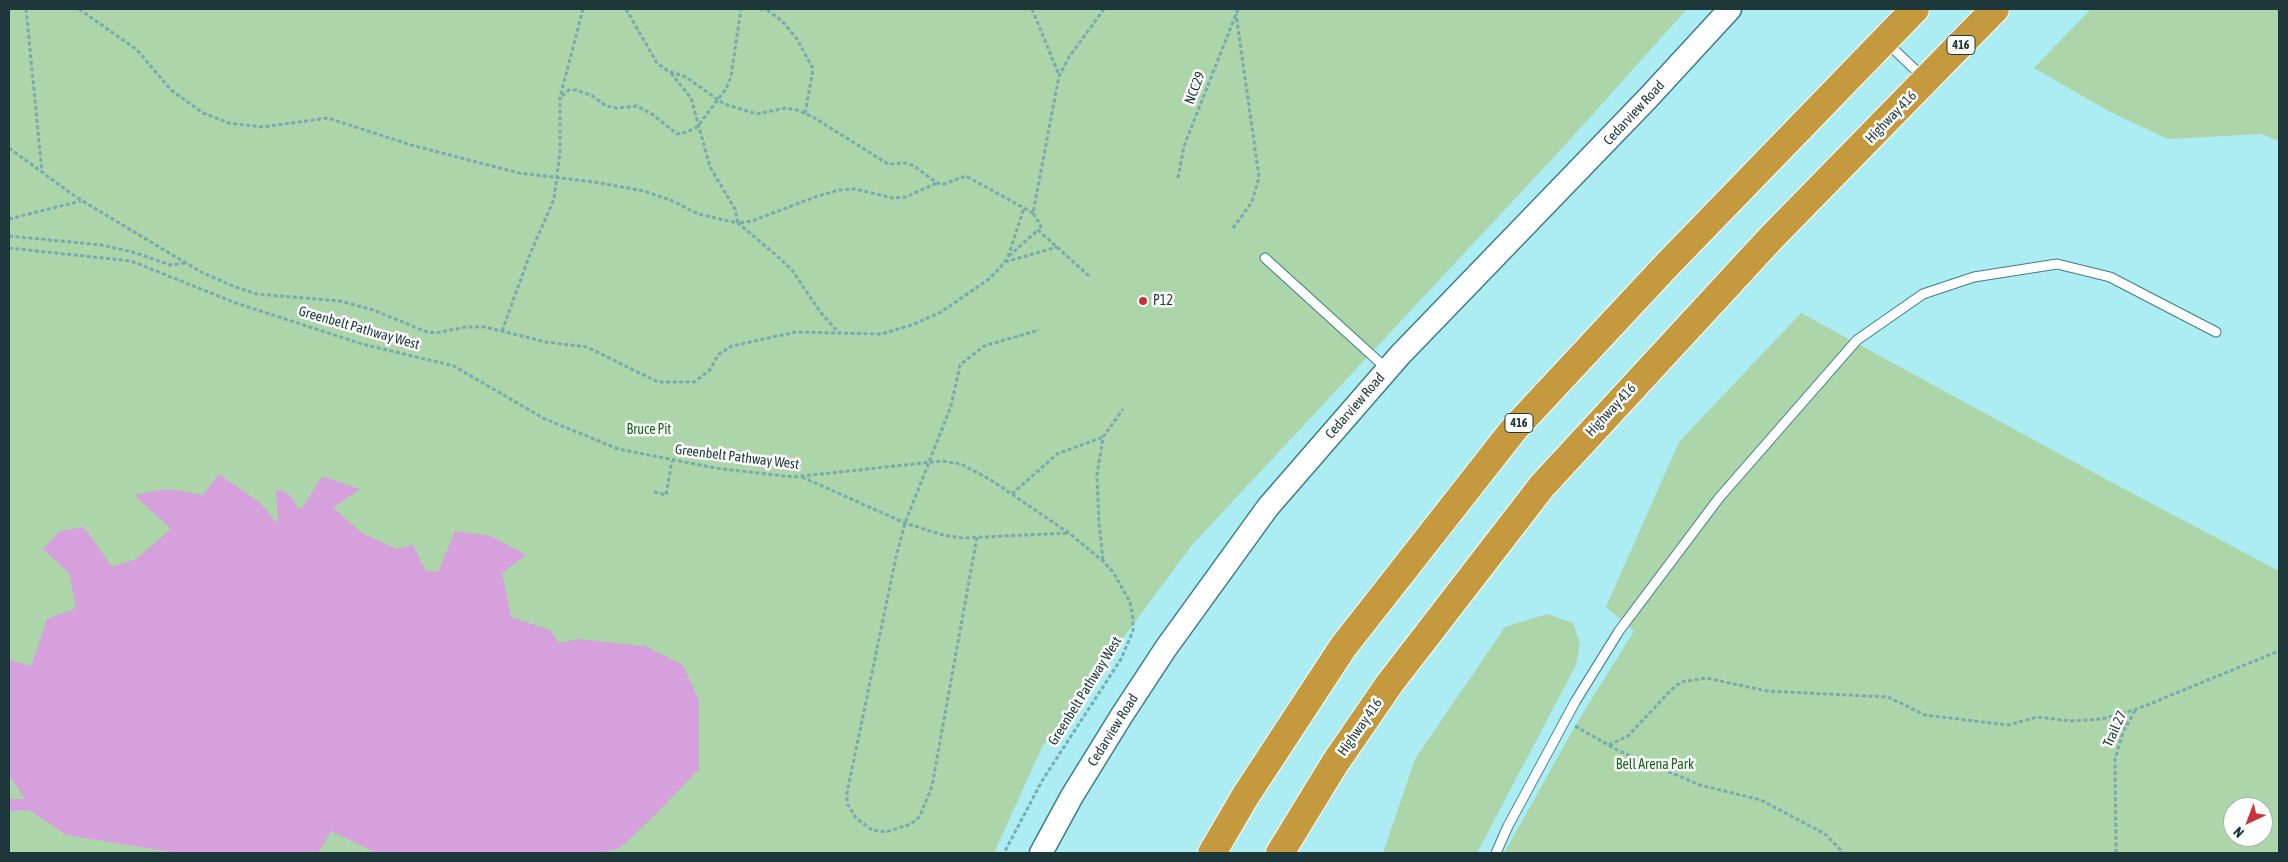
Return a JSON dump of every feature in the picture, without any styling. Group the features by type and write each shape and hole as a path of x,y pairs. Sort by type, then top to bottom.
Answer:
{"highway":[{"name":"416","path":"1212,853 1246,795 1343,647 1514,429 1665,267 1915,9"},
{"name":"Highway 416","path":"1280,853 1335,763 1390,683 1542,486 1770,239 1995,9"}],"main road":[{"name":"Cedarview Road","path":"1041,853 1072,796 1166,648 1268,507 1387,370 1648,98 1730,9"}],"lane":[{"path":"1884,41 1926,81"},
{"path":"1265,258 1387,370"},
{"path":"1496,853 1508,826 1565,720 1619,632 1719,498 1857,340 1923,294 1974,277 2057,264 2110,277 2216,332"}],"path":[{"path":"26,9 42,173"},
{"path":"79,9 138,50 171,90 203,113 229,123 262,127 328,118 460,159 519,173 644,191 698,214 738,223 752,221 816,196 839,190 856,189 893,198 906,197 937,183"},
{"path":"502,332 530,254 554,199 560,142 560,97 583,9"},
{"path":"9,148 82,201 186,263 235,287 257,294 340,301 373,310 427,332 436,333 465,327 485,327 546,342 587,347 658,382 694,382 709,372 719,354 732,346 796,332 881,334 912,325 941,312 990,279 1007,258 1041,226 1033,213 966,176 944,184 937,183 914,166 906,163 888,164 805,114 786,108 757,114 742,111 719,100 686,78 670,72 657,63 626,9"},
{"path":"560,97 569,90 576,90 591,95 606,106 617,108 637,106 652,114 677,134 697,127 719,100 731,77 741,9"},
{"path":"760,9 767,9 797,39 813,70 805,114"},
{"path":"1032,9 1059,76"},
{"path":"1033,213 1059,76 1069,57 1104,9"},
{"name":"NCC29","path":"1178,178 1184,146 1238,9"},
{"path":"1233,228 1252,202 1259,177 1236,14"},
{"path":"670,72 691,98 695,108 697,127 710,168 735,210 738,223 792,270 821,313 839,334"},
{"path":"9,219 82,201"},
{"path":"1007,258 1024,208"},
{"path":"1038,230 1089,276"},
{"path":"9,236 102,246 136,253 170,265 186,263"},
{"path":"1004,262 1057,247"},
{"name":"Greenbelt Pathway West","path":"9,248 131,261 236,304 362,344 454,366 543,418 618,449 715,468 802,477 942,461 961,464 991,480 1069,533 1103,561 1113,572 1130,602 1134,631 1129,645 1042,781 1004,853"},
{"path":"978,536 932,786 920,816 911,824 886,832 872,830 856,818 847,803 848,788 905,523 918,486 926,474 927,462 951,406 960,365 984,346 1039,330"},
{"path":"1103,561 1099,523 1098,475 1103,437 1123,409"},
{"path":"1012,494 1057,454 1103,437"},
{"path":"654,492 666,495 672,461"},
{"path":"802,477 905,523 943,535 978,536 1069,533"},
{"name":"Trail 27","path":"2116,853 2114,759 2124,732 2137,709 2279,651"},
{"path":"1609,745 1628,736 1671,690 1681,682 1706,678 1767,691 1888,697 1925,715 2008,725 2037,717 2071,721 2102,719 2137,709"},
{"path":"1565,720 1609,745 1700,786 1761,800 1825,834 1844,853"}],"green space":[{"name":"Bruce Pit","path":"9,9 1687,9 1566,144 1192,545 1042,747 994,853 9,853"},
{"path":"2091,9 2279,9 2279,141 2262,134 2168,139 2110,112 2034,68"},
{"name":"Bell Arena Park","path":"1801,313 2279,571 2279,853 1504,853 1578,721 1634,631 1606,607 1679,442"},
{"path":"1547,614 1573,623 1580,643 1576,665 1477,853 1383,853 1415,759 1505,627"}],"shaded area":[{"path":"219,474 259,502 278,524 276,489 290,495 298,509 303,507 322,476 360,489 333,508 362,533 397,549 413,545 426,571 438,572 455,531 491,536 526,555 502,573 511,617 550,630 559,643 578,639 645,646 683,665 699,701 699,769 620,848 600,853 376,853 331,831 318,853 177,853 66,835 29,810 9,811 9,799 25,799 9,775 9,660 31,666 47,619 76,608 69,573 43,549 60,531 84,527 112,567 136,559 171,529 134,495 168,489 203,495"}],"place":[{"name":"P12","path":"1143,301"}]}
